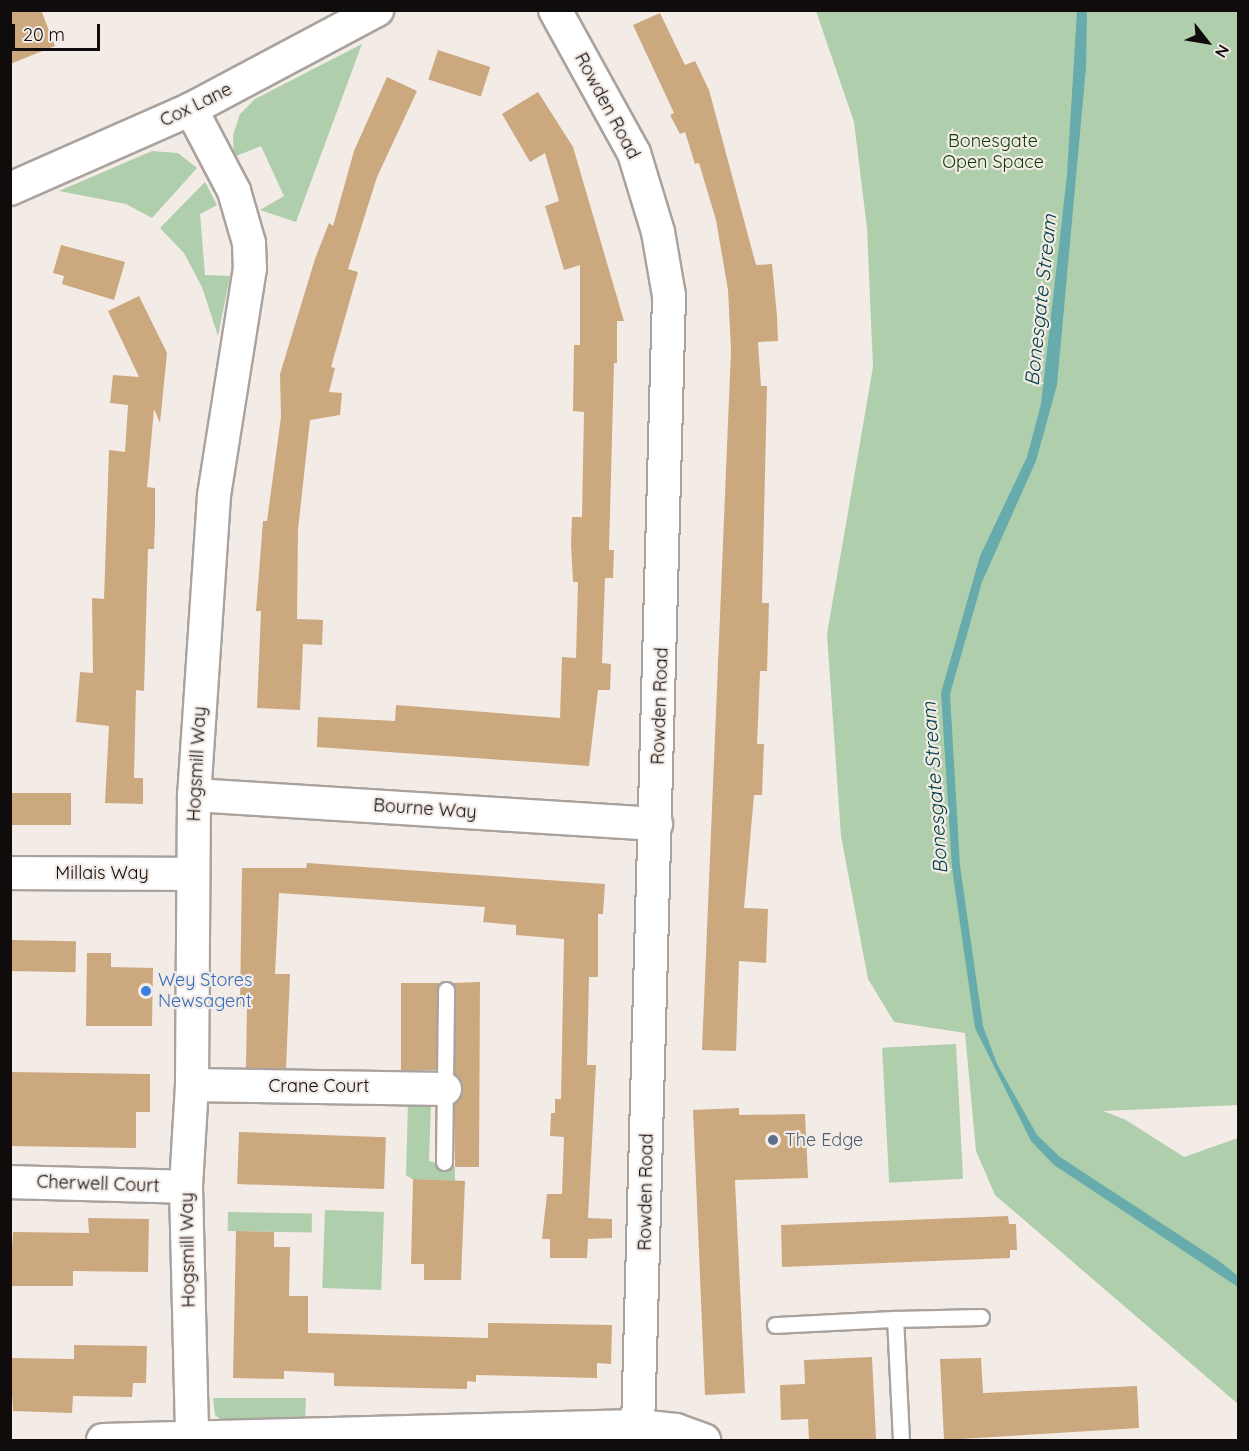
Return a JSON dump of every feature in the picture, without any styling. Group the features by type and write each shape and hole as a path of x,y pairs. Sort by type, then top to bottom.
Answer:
{"street":[{"name":"Cox Lane","path":"10,189 191,109 377,10"},
{"name":"Rowden Road","path":"555,10 634,153 658,232 669,296 638,1426"},
{"name":"Hogsmill Way","path":"191,109 234,190 249,243 250,268 214,496 194,795 192,1085 186,1187 192,1436"},
{"name":"Bourne Way","path":"194,795 656,824"},
{"name":"Millais Way","path":"10,873 193,874"},
{"name":"Crane Court","path":"192,1085 445,1089"},
{"name":"Cherwell Court","path":"10,1182 186,1187"},
{"path":"103,1440 192,1436 342,1438 638,1426 676,1430 704,1440"}],"lane":[{"path":"444,1162 446,990"},
{"path":"775,1325 981,1317"},
{"path":"895,1319 901,1440"}],"green space":[{"name":"Bonesgate Open Space","path":"816,11 1238,11 1238,1105 1103,1111 1126,1120 1184,1157 1238,1138 1238,1404 995,1195 976,1151 965,1033 894,1022 868,979 841,836 827,634 873,367 867,228 854,122"},
{"path":"362,44 296,222 260,210 284,196 261,146 234,157 233,135 240,114 255,99"},
{"path":"152,151 178,153 197,168 152,218 126,204 59,191"},
{"path":"205,182 217,205 200,214 205,275 230,276 218,336 202,287 184,253 160,228"},
{"path":"956,1044 963,1179 889,1183 882,1048"},
{"path":"408,1102 431,1102 429,1161 455,1167 455,1181 412,1179 406,1175"},
{"path":"325,1210 384,1212 381,1290 322,1288"},
{"path":"228,1212 312,1213 312,1232 228,1231"},
{"path":"213,1398 306,1398 305,1420 225,1423 215,1415"}],"water":[{"path":"1077,11 1087,11 1086,67 1057,385 1036,461 982,582 950,694 960,866 983,1026 997,1064 1037,1135 1060,1157 1219,1261 1238,1276 1238,1287 1054,1165 1031,1141 975,1028 952,868 941,693 980,556 1027,457 1041,404 1067,175"}],"building":[{"path":"10,10 41,10 55,46 10,64"},
{"path":"660,13 685,65 695,61 709,90 756,265 772,264 777,316 778,341 758,342 761,386 767,386 762,603 769,603 767,671 760,671 757,744 764,744 762,795 754,795 744,908 768,909 766,963 739,961 736,1051 702,1050 731,350 728,290 716,220 699,163 695,164 685,132 680,134 670,115 674,113 633,25"},
{"path":"438,50 490,67 481,96 428,79"},
{"path":"387,77 417,91 377,177 348,269 358,272 331,367 335,368 329,392 342,393 340,415 310,420 298,530 297,619 323,620 322,645 303,644 300,710 257,708 261,611 256,611 263,521 267,521 281,417 280,374 315,259 329,223 333,226 354,151"},
{"path":"538,92 573,147 624,321 617,321 617,363 614,363 609,550 614,550 613,578 605,578 602,663 611,664 610,690 598,690 589,766 317,747 318,717 395,721 396,705 560,718 562,657 576,658 578,582 573,582 571,544 572,517 582,517 584,412 573,411 574,345 580,345 580,265 564,270 545,206 559,201 545,153 530,162 502,114"},
{"path":"61,245 125,262 114,300 62,284 64,276 53,273"},
{"path":"139,296 167,353 160,423 154,409 147,487 155,488 155,524 154,549 148,549 144,691 136,690 134,778 143,778 143,804 105,803 109,726 76,722 80,672 93,673 92,598 104,599 109,450 125,452 128,405 110,403 113,375 139,377 108,311"},
{"path":"10,793 71,793 71,825 10,825"},
{"path":"307,863 605,884 603,914 598,914 598,977 589,977 587,1065 596,1065 588,1218 612,1219 612,1238 588,1239 587,1258 550,1258 550,1239 542,1239 547,1194 562,1194 564,1137 550,1136 551,1113 555,1113 555,1099 561,1099 564,939 516,935 516,925 483,922 485,907 279,893 275,974 290,974 286,1068 246,1068 247,1005 240,1005 242,868 306,868"},
{"path":"10,940 76,941 75,972 10,971"},
{"path":"87,953 111,953 111,967 153,968 152,1026 86,1026"},
{"path":"480,982 479,1167 455,1167 455,1103 463,1089 455,1074 453,983"},
{"path":"401,983 439,983 439,1070 401,1070"},
{"path":"10,1072 150,1074 150,1112 136,1112 136,1148 10,1146"},
{"path":"739,1108 739,1115 805,1114 808,1178 735,1180 745,1393 705,1395 693,1110"},
{"path":"239,1132 386,1137 384,1189 237,1184"},
{"path":"413,1179 465,1181 461,1280 424,1280 424,1264 411,1264"},
{"path":"1008,1216 1009,1224 1016,1224 1017,1250 1010,1250 1010,1258 782,1267 781,1225"},
{"path":"88,1218 149,1219 148,1272 73,1271 73,1286 10,1286 13,1232 89,1233"},
{"path":"236,1231 274,1232 274,1247 290,1247 289,1296 308,1296 308,1333 488,1338 488,1323 612,1325 611,1364 597,1363 597,1378 476,1375 476,1382 467,1381 467,1389 334,1386 334,1373 284,1371 284,1379 233,1378"},
{"path":"74,1345 147,1346 146,1383 133,1383 132,1397 73,1396 72,1413 13,1411 10,1358 74,1359"},
{"path":"872,1357 876,1439 809,1440 808,1419 781,1420 780,1385 805,1384 804,1360"},
{"path":"981,1358 983,1393 1137,1386 1139,1428 944,1440 940,1359"}],"place":[{"name":"Wey Stores Newsagent","path":"146,991"},
{"name":"The Edge","path":"773,1140"}],"water label":[{"name":"Bonesgate Stream","path":"1040,300"},
{"name":"Bonesgate Stream","path":"934,788"}]}
